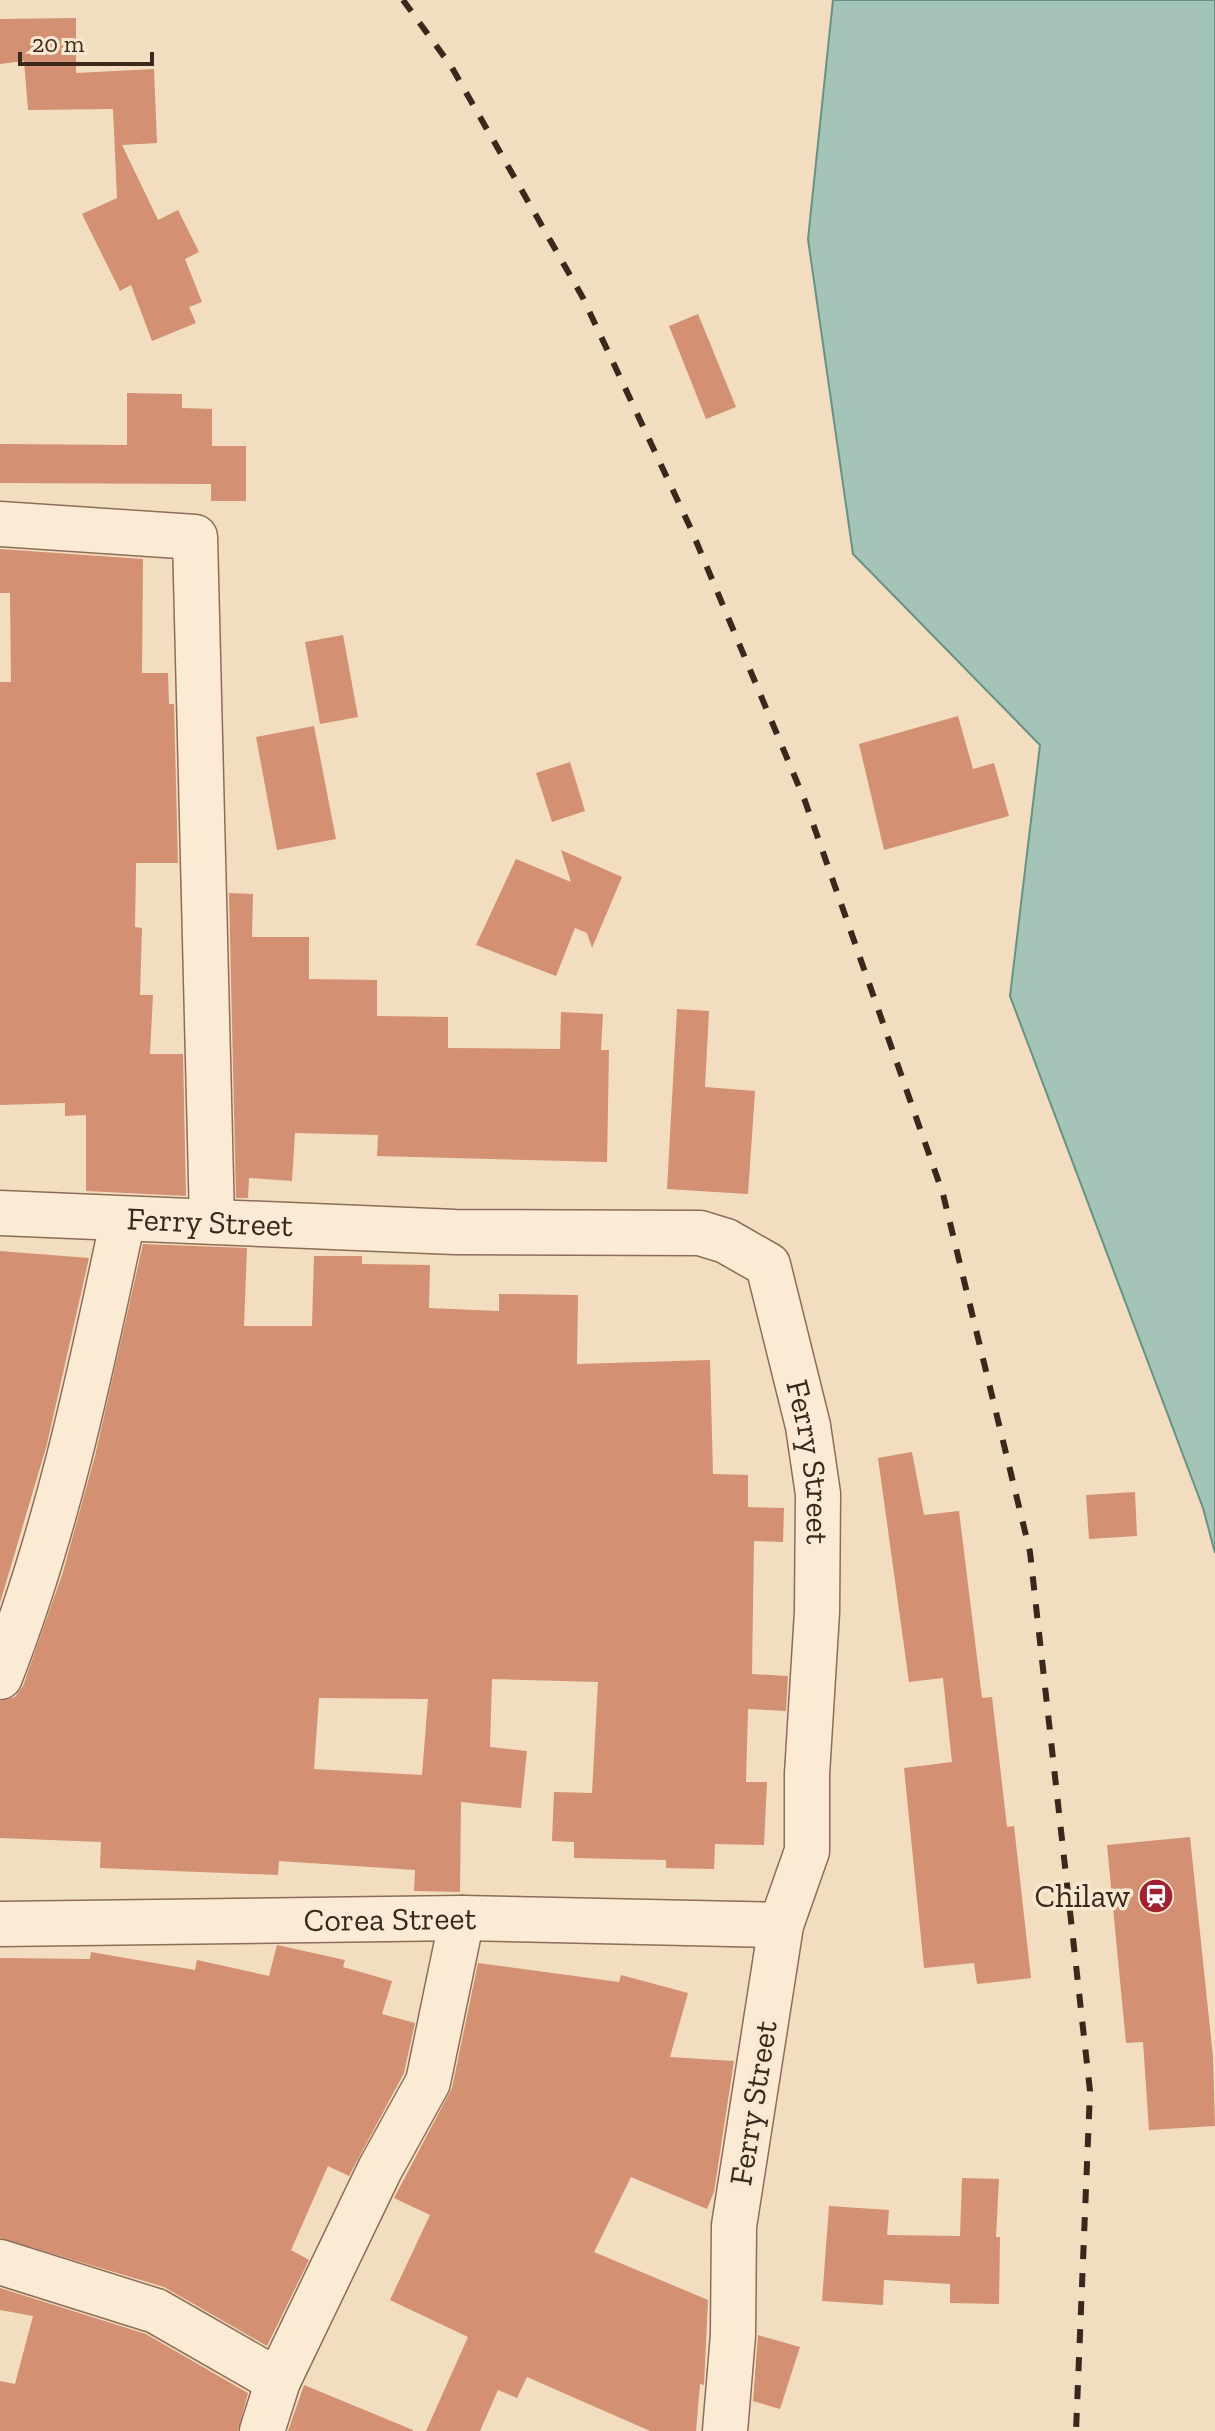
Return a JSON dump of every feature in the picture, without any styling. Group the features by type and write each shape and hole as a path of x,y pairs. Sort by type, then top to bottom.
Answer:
{"street":[{"path":"0,524 195,537 212,1220"},
{"name":"Ferry Street","path":"0,1213 455,1232 700,1233 726,1241 768,1265 795,1363 818,1494 817,1612 807,1774 807,1851 781,1925 734,2226 733,2335 725,2431"},
{"path":"0,1677 30,1600 75,1440 123,1219"},
{"path":"262,2431 278,2381 380,2169 428,2082 462,1918"},
{"name":"Corea Street","path":"0,1924 462,1918 781,1925"},
{"path":"0,2262 156,2311 278,2381"}],"shaded area":[{"path":"833,0 1215,0 1215,1553 1203,1508 1010,996 1040,745 853,554 808,239"}],"building":[{"path":"76,18 76,73 154,69 157,143 122,145 158,220 178,210 199,252 185,259 202,302 189,307 196,323 152,341 131,285 120,291 82,214 117,198 113,109 28,110 24,61 0,64 0,19"},
{"path":"698,314 736,407 706,419 669,326"},
{"path":"127,393 182,394 182,408 212,409 212,446 246,446 246,501 211,501 211,484 0,483 0,444 127,445"},
{"path":"0,549 143,559 142,673 168,673 169,704 174,704 178,863 136,863 135,927 142,928 140,995 153,995 150,1054 183,1054 186,1196 86,1191 86,1115 65,1116 65,1103 0,1105 0,682 11,682 10,593 0,593"},
{"path":"343,635 358,717 320,724 305,642"},
{"path":"958,716 973,769 994,763 1009,816 884,850 859,744"},
{"path":"314,726 336,839 277,850 256,737"},
{"path":"570,762 585,811 552,822 536,773"},
{"path":"561,850 622,877 592,948 587,933 575,928 556,976 476,945 516,859 571,882"},
{"path":"229,893 253,894 252,937 309,937 309,979 377,980 377,1016 448,1017 448,1048 560,1049 561,1012 603,1014 601,1050 609,1050 607,1162 377,1156 378,1135 295,1133 292,1181 249,1178 248,1198 236,1198"},
{"path":"677,1009 709,1011 705,1087 755,1091 748,1194 667,1189"},
{"path":"143,1244 247,1248 244,1326 312,1326 314,1256 362,1256 362,1264 430,1265 429,1308 499,1311 499,1294 578,1295 577,1364 710,1360 713,1474 748,1475 748,1507 784,1508 783,1542 754,1541 752,1674 788,1676 786,1711 748,1709 746,1782 767,1782 764,1845 715,1844 714,1869 666,1868 666,1860 574,1858 574,1842 552,1841 554,1792 592,1793 598,1682 492,1679 490,1747 527,1751 521,1808 461,1802 460,1892 414,1891 415,1870 279,1861 278,1875 100,1868 101,1842 0,1838 0,1701 15,1697 23,1686 63,1572 95,1456","holes":["319,1698 428,1699 422,1775 314,1769"]},
{"path":"0,1251 89,1258 47,1444 0,1603"},
{"path":"912,1452 924,1515 959,1511 982,1698 992,1697 1007,1827 1014,1826 1031,1978 977,1984 974,1963 924,1968 904,1768 952,1762 943,1678 909,1682 878,1458"},
{"path":"1135,1492 1137,1536 1089,1539 1086,1495"},
{"path":"1190,1837 1213,2057 1215,2126 1149,2130 1143,2042 1126,2043 1107,1845"},
{"path":"277,1945 345,1960 343,1967 392,1981 382,2014 415,2023 404,2073 349,2176 328,2166 291,2250 309,2260 267,2346 164,2287 0,2238 0,1958 90,1959 91,1952 195,1970 197,1960 269,1976"},
{"path":"478,1963 619,1982 621,1975 688,1993 670,2057 734,2061 714,2192 707,2209 631,2177 594,2252 708,2300 704,2385 700,2384 696,2431 650,2431 527,2377 517,2398 498,2390 480,2431 426,2431 468,2337 390,2300 430,2215 394,2198 452,2088"},
{"path":"962,2178 999,2179 996,2237 1000,2237 999,2304 950,2303 950,2284 884,2280 883,2305 822,2301 829,2206 889,2210 887,2235 960,2236"},
{"path":"0,2288 146,2334 248,2393 238,2431 0,2431 0,2381 15,2384 33,2316 0,2310"},
{"path":"758,2335 800,2347 780,2409 753,2401"},
{"path":"304,2385 413,2430 413,2431 288,2431"}],"railway":[{"path":"403,0 451,66 583,298 691,529 805,801 943,1194 1030,1552 1090,2091 1076,2431"}],"place":[{"name":"Chilaw","path":"1156,1896"}]}
